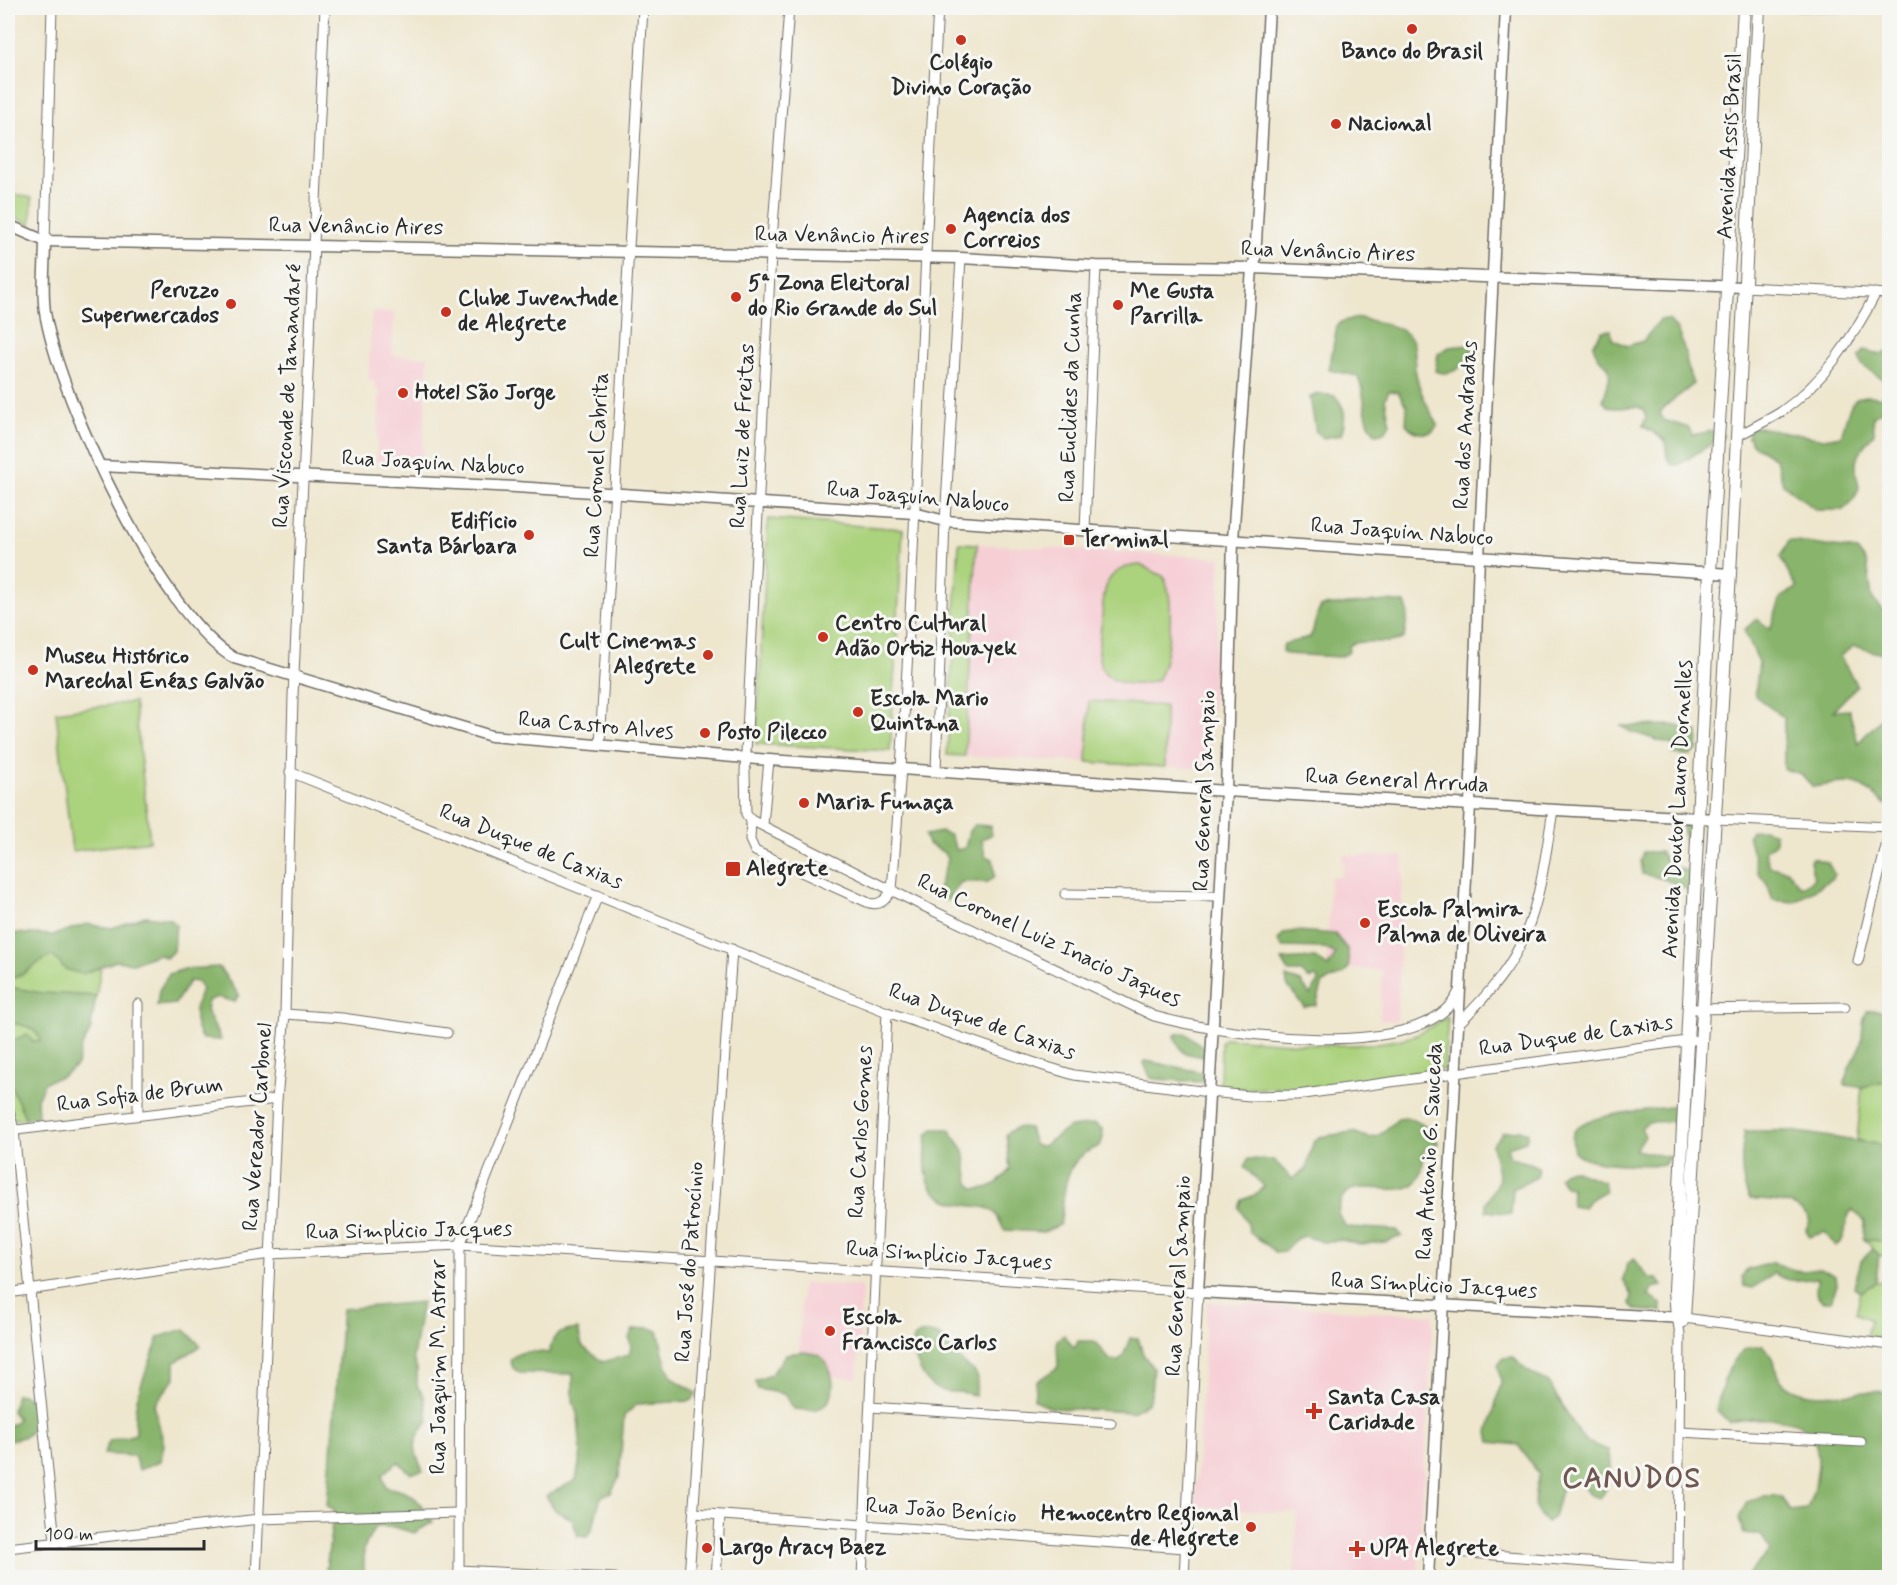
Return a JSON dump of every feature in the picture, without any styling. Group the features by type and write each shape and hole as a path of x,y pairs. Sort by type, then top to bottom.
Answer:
{"main road":[{"name":"Avenida Assis Brasil","path":"1728,286 1744,8"},
{"name":"Avenida Assis Brasil","path":"1743,287 1760,8"},
{"path":"1742,50 1757,51"},
{"path":"1733,202 1748,203"},
{"path":"1731,242 1746,243"},
{"name":"Avenida Doutor Lauro Dornelles","path":"1681,1318 1702,1040 1696,1008 1699,818 1710,572 1728,286"},
{"name":"Avenida Doutor Lauro Dornelles","path":"1681,1318 1676,1290 1688,1040 1696,1008 1715,819 1730,573 1743,287"},
{"path":"1723,371 1739,372"}],"street":[{"path":"8,225 45,241 52,8"},
{"name":"Rua Visconde de Tamandaré","path":"295,678 325,8"},
{"name":"Rua Coronel Cabrita","path":"600,746 644,8"},
{"name":"Rua Luiz de Freitas","path":"789,8 771,254 744,804 746,814 751,820 750,840 755,851 869,903 886,900 892,890"},
{"path":"892,890 902,768 924,257 938,8"},
{"name":"Rua General Sampaio","path":"1184,1578 1226,791 1233,540 1252,268 1255,260 1269,8"},
{"name":"Rua dos Andradas","path":"1457,1025 1470,805 1479,556 1506,8"},
{"name":"Rua Venâncio Aires","path":"45,241 628,250 961,258 1096,266 1252,268 1890,294"},
{"name":"Rua Castro Alves","path":"45,241 45,317 84,432 142,549 182,607 208,638 218,648 234,658 491,736 769,760 902,768"},
{"path":"936,770 945,521 961,258"},
{"name":"Rua Euclides da Cunha","path":"1084,530 1096,266"},
{"path":"1736,436 1781,412 1807,390 1844,349 1876,293"},
{"name":"Rua Joaquin Nabuco","path":"101,466 914,513 945,521 1730,573"},
{"name":"Rua Vereador Carbonel","path":"256,1578 277,1099 285,1014 290,772 295,678"},
{"path":"763,824 769,760"},
{"name":"Rua General Arruda","path":"902,768 1226,791 1890,829"},
{"name":"Rua Duque de Caxias","path":"290,772 887,1012 1074,1075 1250,1096 1297,1095 1688,1040 1702,1040"},
{"name":"Rua Antonio G. Sauceda","path":"1428,1578 1457,1025 1482,1001 1505,972 1531,925 1539,898 1553,810"},
{"name":"Rua Coronel Luiz Inacio Jaques","path":"751,820 1154,1016 1188,1026 1342,1040 1390,1034 1418,1027 1434,1019 1450,1007 1460,989"},
{"path":"1858,961 1890,829"},
{"path":"1065,894 1220,896"},
{"name":"Rua Joaquim M. Astrar","path":"459,1574 460,1245 598,895"},
{"name":"Rua José do Patrocínio","path":"689,1578 732,949"},
{"path":"138,1004 138,1114"},
{"path":"1696,1008 1845,1007"},
{"name":"Rua Carlos Gomes","path":"862,1578 887,1012"},
{"path":"285,1014 342,1018 447,1033"},
{"name":"Rua Sofia de Brum","path":"11,1131 277,1099"},
{"path":"8,1106 55,1541"},
{"name":"Rua Simplicio Jacques","path":"8,1293 270,1254 460,1245 1198,1292 1681,1318 1890,1345"},
{"name":"Avenida Doutor Lauro Dornelles","path":"1678,1573 1681,1318"},
{"path":"870,1407 1111,1423"},
{"path":"1680,1432 1861,1442"},
{"path":"8,1548 259,1519 458,1513"},
{"name":"Rua João Benício","path":"694,1514 1185,1548"},
{"path":"716,1578 720,1516"},
{"path":"1430,1550 1678,1573"},
{"path":"459,1574 615,1578"}],"shaded area":[{"path":"372,312 394,313 392,355 428,357 422,467 376,464 380,389 375,388 375,380 368,380"},
{"path":"977,544 1221,558 1209,769 965,756"},
{"name":"Escola Palmira Palma de Oliveira","path":"1343,855 1404,856 1397,1021 1380,1020 1382,970 1327,968 1330,877 1342,877"},
{"name":"Escola Francisco Carlos","path":"802,1283 862,1286 857,1378 798,1375"},
{"name":"Santa Casa Caridade","path":"1207,1302 1433,1315 1418,1577 1294,1577 1297,1513 1195,1507"}],"green space":[{"path":"1770,8 1840,8 1840,12"},
{"path":"8,193 32,198 31,225 8,214"},
{"path":"1360,318 1392,326 1412,339 1418,383 1438,425 1432,432 1417,432 1411,429 1406,424 1407,407 1398,392 1389,391 1385,399 1390,424 1385,432 1376,434 1368,420 1357,376 1329,370 1337,326 1343,321"},
{"path":"1660,320 1669,320 1679,334 1693,384 1660,413 1664,420 1689,428 1692,435 1718,430 1724,436 1678,465 1672,465 1667,457 1665,440 1643,426 1646,417 1643,409 1608,407 1603,400 1608,385 1609,370 1593,345 1602,331 1611,330 1612,339 1627,346 1643,341"},
{"path":"1470,345 1473,348 1470,354 1454,371 1442,373 1435,371 1438,354 1449,347"},
{"path":"1865,350 1881,355 1889,351 1889,412 1881,411 1873,416 1874,433 1857,458 1856,474 1859,488 1852,501 1843,510 1816,510 1783,484 1776,459 1753,445 1748,437 1750,428 1758,427 1824,439 1841,436 1849,410 1856,399 1863,396 1882,398 1885,381 1862,365 1859,357"},
{"path":"1318,394 1335,396 1342,405 1344,424 1341,435 1323,438 1316,432 1310,397"},
{"path":"768,519 903,529 890,751 756,744"},
{"path":"1789,541 1857,550 1867,563 1872,598 1889,618 1889,656 1854,646 1840,656 1857,686 1833,711 1849,710 1858,743 1882,718 1889,718 1890,784 1886,805 1860,786 1837,783 1813,787 1801,774 1784,769 1784,718 1755,696 1759,662 1744,630 1757,619 1770,629 1781,597 1797,588 1780,557"},
{"path":"959,543 977,544 965,756 947,755"},
{"path":"1140,565 1163,576 1169,598 1170,628 1162,671 1157,680 1129,684 1112,679 1105,673 1099,655 1099,641 1103,600 1110,578 1129,566"},
{"path":"1389,601 1405,603 1408,612 1404,638 1398,641 1357,643 1350,645 1348,653 1340,657 1282,652 1284,644 1310,637 1322,606"},
{"path":"1089,701 1165,706 1165,767 1087,762"},
{"path":"134,702 150,841 72,851 56,712"},
{"path":"1673,725 1698,732 1697,750 1690,755 1673,754 1673,745 1629,731 1621,726"},
{"path":"1690,822 1697,826 1689,890 1664,879 1642,874 1640,861 1643,852 1660,852 1670,866 1687,871 1691,857 1682,825"},
{"path":"974,825 991,826 991,835 982,839 985,856 993,859 995,876 988,882 961,882 948,900 940,900 937,892 948,859 943,852 928,844 925,835 941,832 950,835 957,850 965,848 969,831"},
{"path":"1763,829 1775,834 1775,843 1765,851 1770,867 1787,870 1800,886 1804,886 1814,878 1810,861 1812,858 1828,863 1834,874 1832,879 1794,902 1773,900 1767,883 1758,873 1748,835 1751,831"},
{"path":"145,916 170,919 176,925 173,951 166,958 159,954 133,963 116,961 82,974 65,969 53,956 41,961 21,975 8,979 8,935 11,933 54,935 86,924 112,928"},
{"path":"1296,931 1335,934 1348,950 1349,967 1344,974 1323,983 1316,1005 1304,1007 1287,985 1286,977 1301,982 1310,995 1319,981 1316,977 1308,979 1302,972 1289,972 1282,960 1315,958 1328,967 1336,954 1324,948 1282,947 1278,940 1284,933"},
{"path":"53,956 74,972 79,973 101,967 96,996 42,993 8,987 8,979 21,975 41,961"},
{"path":"219,967 239,995 234,1002 217,997 208,1001 206,1010 221,1040 202,1039 198,1033 194,1014 202,989 197,982 189,981 175,1004 157,1006 159,990 169,974 185,969"},
{"path":"8,987 42,993 96,996 90,1032 81,1048 77,1065 62,1076 45,1082 37,1099 38,1116 26,1119 11,1086 12,1041 27,1034 32,1041 41,1041 32,1029 8,1023"},
{"path":"1867,1011 1889,1012 1889,1081 1862,1087 1845,1085 1845,1079 1861,1044"},
{"path":"1448,1017 1444,1069 1337,1087 1225,1089 1220,1084 1221,1042 1226,1038 1317,1045 1385,1042 1407,1038"},
{"path":"8,1023 32,1029 42,1041 32,1041 11,1086 26,1119 8,1119"},
{"path":"1185,1033 1206,1049 1204,1057 1184,1053 1174,1038 1176,1034"},
{"path":"1143,1062 1201,1072 1204,1079 1201,1082 1151,1078"},
{"path":"1889,1081 1889,1146 1857,1140 1862,1087"},
{"path":"1677,1106 1686,1107 1682,1121 1648,1122 1641,1128 1645,1136 1635,1150 1669,1157 1664,1165 1604,1162 1582,1157 1574,1152 1572,1140 1576,1129 1594,1119"},
{"path":"1407,1118 1430,1130 1438,1144 1429,1146 1423,1152 1422,1171 1416,1183 1405,1188 1353,1189 1344,1195 1338,1213 1346,1227 1397,1230 1402,1236 1386,1242 1359,1244 1341,1240 1323,1242 1304,1236 1296,1239 1284,1252 1275,1253 1249,1232 1248,1223 1239,1208 1242,1200 1259,1193 1264,1186 1244,1167 1248,1159 1274,1160 1292,1179 1306,1169 1313,1143 1319,1137 1353,1132 1369,1138 1378,1136 1398,1119"},
{"path":"1095,1124 1102,1129 1103,1138 1100,1146 1087,1152 1072,1167 1065,1188 1060,1225 1044,1232 1004,1230 993,1211 945,1199 930,1185 926,1164 927,1135 933,1129 949,1129 964,1150 969,1183 975,1189 995,1184 1010,1169 1006,1134 1012,1130 1019,1127 1029,1128 1034,1145 1042,1146 1070,1127"},
{"path":"1520,1130 1528,1133 1526,1141 1508,1147 1509,1156 1539,1168 1537,1177 1513,1189 1511,1214 1486,1211 1486,1203 1499,1179 1492,1145 1503,1132"},
{"path":"1745,1131 1791,1131 1889,1146 1889,1242 1864,1239 1865,1221 1852,1210 1847,1220 1843,1239 1835,1246 1825,1232 1809,1237 1806,1229 1810,1221 1805,1214 1792,1205 1750,1199 1746,1192 1743,1175 1742,1157"},
{"path":"1573,1170 1604,1182 1605,1191 1589,1200 1584,1208 1571,1206 1572,1189 1564,1185 1559,1177 1565,1171"},
{"path":"1864,1239 1889,1242 1889,1257 1879,1255"},
{"path":"1873,1249 1879,1255 1876,1282 1861,1292 1854,1287 1861,1261"},
{"path":"1634,1259 1649,1278 1657,1279 1662,1286 1653,1288 1648,1295 1661,1304 1662,1312 1636,1310 1630,1304 1632,1295 1623,1280 1627,1264"},
{"path":"1771,1263 1800,1271 1818,1269 1836,1276 1837,1285 1831,1301 1822,1301 1816,1293 1817,1278 1789,1280 1774,1273 1753,1288 1744,1286 1742,1277 1747,1270"},
{"path":"1886,1281 1889,1285 1889,1339 1866,1337 1870,1320 1856,1313 1861,1292 1876,1282"},
{"path":"422,1302 413,1358 417,1369 417,1386 424,1396 428,1420 416,1439 415,1445 423,1471 410,1473 398,1462 382,1475 386,1487 409,1494 433,1522 414,1533 394,1527 375,1527 364,1548 364,1577 325,1578 334,1509 327,1506 342,1309"},
{"path":"650,1328 658,1331 670,1373 697,1394 691,1401 637,1404 624,1416 619,1477 611,1493 602,1496 593,1527 587,1537 578,1536 572,1519 556,1511 546,1496 576,1480 581,1453 578,1417 573,1401 573,1374 520,1373 513,1368 510,1360 524,1352 550,1353 554,1338 566,1331 578,1329 582,1346 603,1362 629,1355 631,1347 629,1338 633,1330"},
{"path":"184,1329 201,1346 175,1362 175,1378 154,1405 164,1445 160,1461 139,1470 134,1456 104,1454 109,1441 136,1434 138,1396 159,1337"},
{"path":"929,1333 945,1340 953,1355 974,1371 978,1378 975,1396 943,1391 930,1384 924,1377 914,1354 913,1339 920,1334"},
{"path":"1064,1335 1074,1348 1078,1341 1094,1341 1110,1360 1119,1361 1130,1338 1138,1338 1143,1354 1153,1368 1151,1395 1148,1403 1132,1412 1051,1408 1034,1399 1036,1382 1058,1367 1057,1340"},
{"path":"1763,1346 1775,1362 1779,1378 1789,1387 1801,1392 1831,1395 1889,1392 1889,1577 1746,1577 1770,1550 1761,1534 1744,1534 1739,1518 1747,1502 1763,1496 1781,1496 1790,1511 1807,1509 1814,1489 1818,1466 1818,1455 1811,1435 1796,1423 1757,1419 1730,1422 1716,1411 1722,1387 1733,1362 1744,1350"},
{"path":"803,1352 821,1357 832,1375 831,1396 822,1407 816,1409 794,1409 784,1394 758,1389 755,1381 771,1375 786,1354"},
{"path":"1513,1357 1526,1370 1548,1382 1584,1441 1608,1450 1609,1481 1600,1498 1591,1495 1581,1481 1563,1483 1554,1517 1547,1522 1537,1512 1534,1500 1539,1474 1518,1445 1490,1442 1488,1433 1501,1383 1498,1365 1504,1358"},
{"path":"16,1394 24,1395 38,1405 39,1422 26,1436 8,1441 8,1424 12,1425 18,1419 12,1411"}],"place":[{"name":"Banco do Brasil","path":"1412,29"},
{"name":"Colégio Divino Coração","path":"961,40"},
{"name":"Nacional","path":"1336,124"},
{"name":"Agencia dos Correios","path":"951,229"},
{"name":"5ª Zona Eleitoral do Rio Grande do Sul","path":"736,297"},
{"name":"Peruzzo Supermercados","path":"231,304"},
{"name":"Me Gusta Parrilla","path":"1118,305"},
{"name":"Clube Juventude de Alegrete","path":"446,312"},
{"name":"Hotel São Jorge","path":"403,393"},
{"name":"Edifício Santa Bárbara","path":"529,535"},
{"name":"Terminal","path":"1069,540"},
{"name":"Centro Cultural Adão Ortiz Houayek","path":"823,637"},
{"name":"Cult Cinemas Alegrete","path":"708,655"},
{"name":"Museu Histórico Marechal Enéas Galvão","path":"33,670"},
{"name":"Escola Mario Quintana","path":"858,712"},
{"name":"Posto Pilecco","path":"705,733"},
{"name":"Maria Fumaça","path":"804,803"},
{"name":"Alegrete","path":"733,869"},
{"name":"Escola Palmira Palma de Oliveira","path":"1365,923"},
{"name":"Escola Francisco Carlos","path":"830,1331"},
{"name":"Santa Casa Caridade","path":"1314,1411"},
{"name":"Hemocentro Regional de Alegrete","path":"1251,1527"},
{"name":"Largo Aracy Baez","path":"707,1548"},
{"name":"UPA Alegrete","path":"1357,1549"}],"district":[{"name":"CANUDOS","path":"1632,1479"}]}
